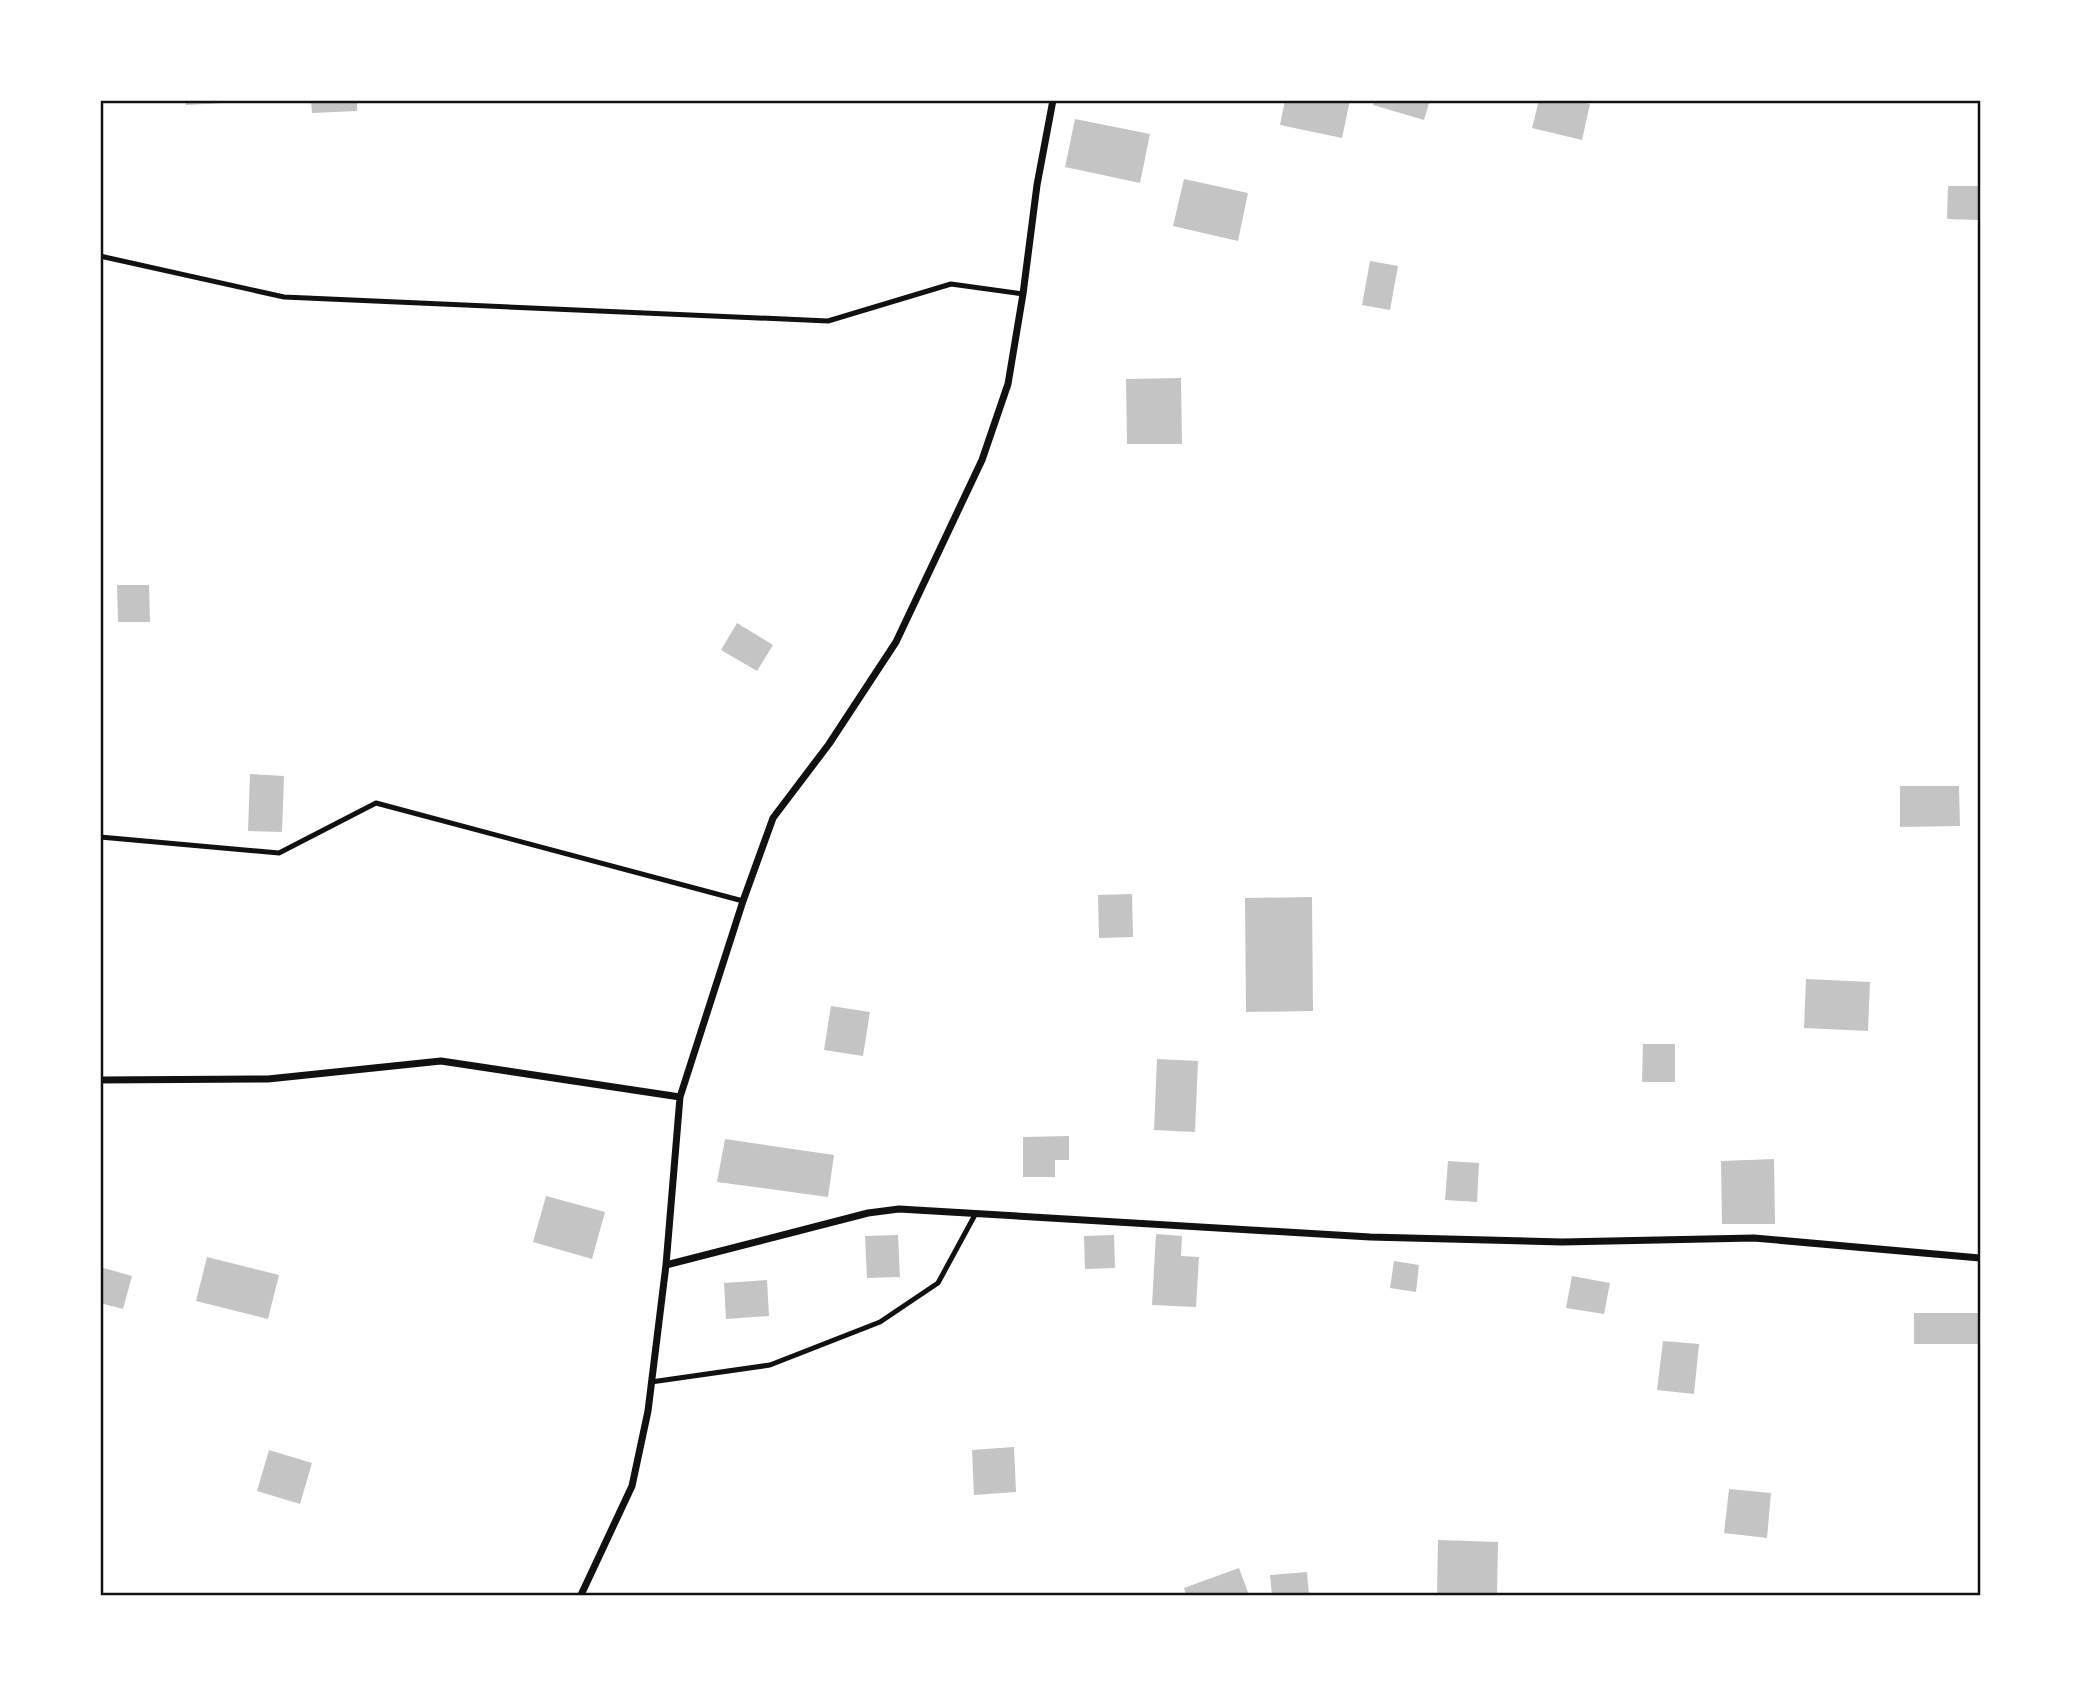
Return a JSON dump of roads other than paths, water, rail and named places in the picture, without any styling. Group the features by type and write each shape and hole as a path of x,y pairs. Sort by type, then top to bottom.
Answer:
{"street":[{"path":"581,1595 632,1486 648,1411 666,1265 680,1097 743,901 773,818 829,744 896,642 982,460 1008,384 1037,185 1053,100"},
{"path":"100,1080 268,1079 442,1061 680,1097"},
{"path":"666,1265 868,1213 899,1209 1370,1237 1562,1242 1754,1238 1980,1258"}],"lane":[{"path":"100,256 284,297 828,321 951,284 1023,295"},
{"path":"100,837 279,853 376,803 743,901"},
{"path":"651,1382 770,1365 880,1322 938,1283 976,1213"}]}
